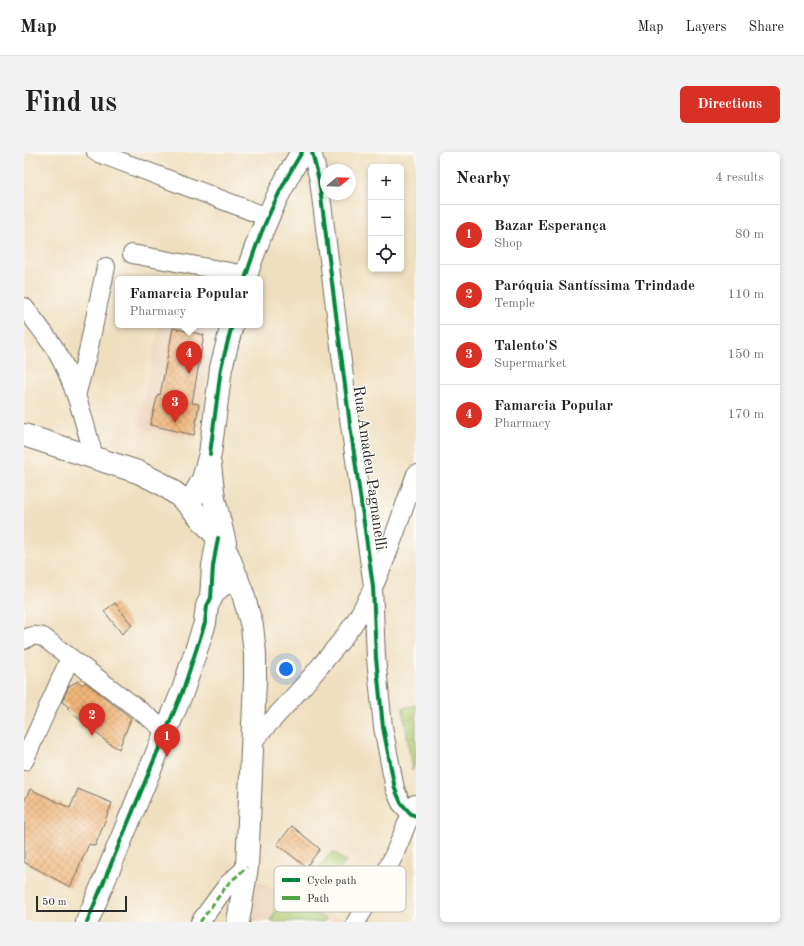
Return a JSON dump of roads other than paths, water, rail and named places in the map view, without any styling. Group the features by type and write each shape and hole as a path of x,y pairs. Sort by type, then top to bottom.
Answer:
{"main road":[{"path":"246,276 268,217 285,179 302,152"},
{"path":"189,504 203,479 210,454 221,368 231,328"},
{"path":"24,435 138,472 164,485 189,504 223,547"},
{"path":"210,454 214,499 223,547 240,586 252,626 255,654 247,867 238,922"},
{"path":"211,598 213,566 223,547"},
{"path":"87,922 183,690 205,623 211,598 215,591 240,586"},
{"path":"205,623 220,605 240,586"}],"street":[{"path":"96,152 268,217"},
{"name":"Rua Amadeu Pagnanelli","path":"312,152 319,180 350,425 373,586 376,658 384,727 395,789 401,803 414,810"},
{"path":"132,254 241,276"},
{"path":"76,396 88,351 106,267"},
{"path":"24,307 57,352 76,396 94,457"},
{"path":"252,742 301,689 341,642 356,619 390,548 416,474"},
{"path":"24,640 36,635 43,637 165,731"},
{"path":"24,761 70,658"},
{"path":"389,866 414,810"},
{"path":"200,922 228,884 247,867"},
{"path":"356,922 362,912"}],"place":[{"name":"Famarcia Popular","path":"189,374"},
{"name":"Talento'S","path":"175,423"},
{"name":"Paróquia Santíssima Trindade","path":"92,736"},
{"name":"Bazar Esperança","path":"167,757"}]}
